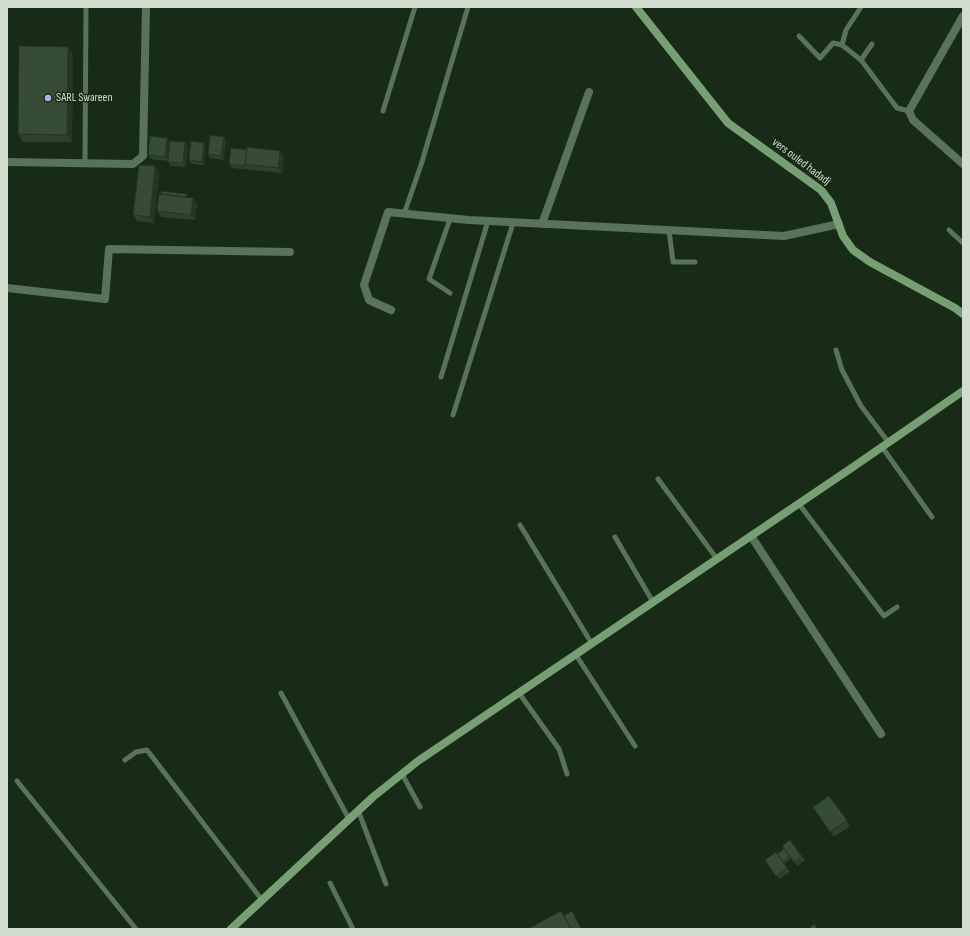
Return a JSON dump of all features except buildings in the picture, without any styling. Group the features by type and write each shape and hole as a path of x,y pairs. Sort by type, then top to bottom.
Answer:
{"street":[{"path":"7,162 134,164 143,156 146,7"},
{"name":"vers ouled hadadj","path":"640,9 728,123 821,190 831,203 843,236 853,250 870,262 955,308 963,314"},
{"path":"963,16 909,111 913,120 963,164"},
{"path":"542,224 589,92"},
{"path":"391,310 369,300 364,285 388,212 450,219 513,223 784,236 839,224"},
{"path":"7,288 105,299 109,249 290,252"},
{"path":"231,929 358,810 418,761 799,504 963,391"},
{"path":"751,536 881,734"}],"lane":[{"path":"85,163 86,7"},
{"path":"384,111 415,7"},
{"path":"404,214 468,7"},
{"path":"842,45 846,30 861,7"},
{"path":"799,36 820,58 833,43 842,45 861,60 897,108 909,111"},
{"path":"861,60 872,44"},
{"path":"450,219 429,279 450,293"},
{"path":"441,377 488,221"},
{"path":"452,416 513,223"},
{"path":"669,230 673,262 695,262"},
{"path":"949,230 963,243"},
{"path":"836,350 842,370 860,406 932,517"},
{"path":"658,479 717,559"},
{"path":"799,504 884,616 897,607"},
{"path":"520,525 592,644"},
{"path":"615,537 653,602"},
{"path":"576,655 635,746"},
{"path":"281,693 349,819"},
{"path":"519,693 559,749 567,774"},
{"path":"125,760 136,752 147,750 262,900"},
{"path":"402,774 420,807"},
{"path":"17,781 136,929"},
{"path":"358,810 386,884"},
{"path":"330,883 353,929"}],"place":[{"name":"SARL Swareen","path":"48,98"}]}
